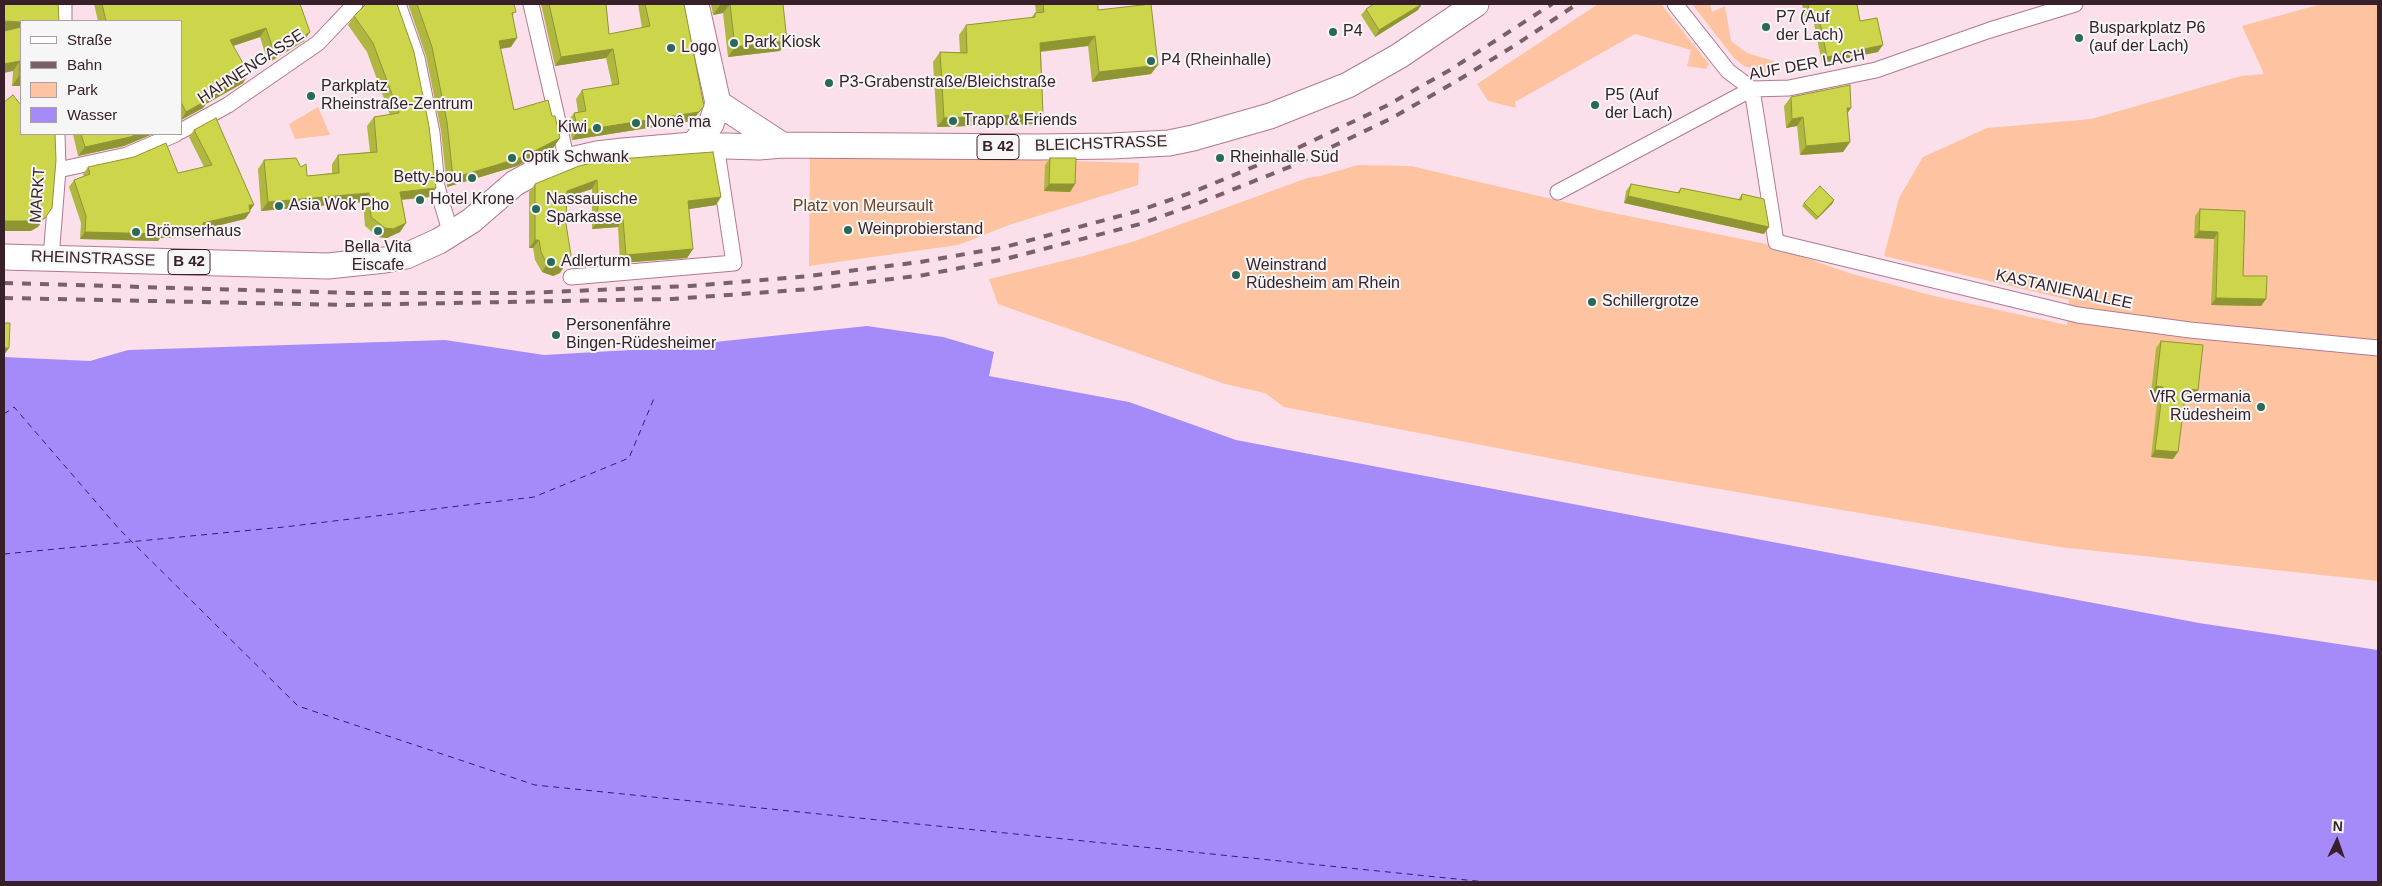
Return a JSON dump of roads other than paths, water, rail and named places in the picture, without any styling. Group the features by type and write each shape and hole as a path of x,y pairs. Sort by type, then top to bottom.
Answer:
{"main road":[{"path":"696,4 718,103 705,145"},
{"name":"BLEICHSTRASSE","path":"705,145 759,147 1112,146 1169,143 1270,116 1348,85 1399,56 1476,4"},
{"path":"718,103 782,146"},
{"name":"RHEINSTRASSE","path":"4,257 345,265 406,256 451,234 471,221 515,183 567,161 597,154 705,145"}],"street":[{"path":"64,4 64,20"},
{"name":"HAHNENGASSE","path":"182,130 228,105 318,43 355,4"},
{"path":"398,4 417,58 432,133 437,186 451,234"},
{"path":"530,4 567,161"},
{"path":"1675,4 1728,71 1752,90"},
{"name":"AUF DER LACH","path":"1558,192 1752,90 1789,88 1876,70 1990,30 2075,4"},
{"name":"KASTANIENALLEE","path":"1752,90 1776,242 2078,315 2278,340 2378,348"},
{"name":"MARKT","path":"51,258 58,170 57,135"},
{"path":"58,170 127,154 174,135"},
{"path":"571,277 734,263 705,145"}],"water":[{"path":"867,326 943,337 994,352 989,376 1129,402 1236,440 2199,623 2378,650 2378,882 4,882 4,357 90,361 128,350 445,340 544,355 648,349"}],"railway":[{"path":"4,283 352,293 525,293 690,286 809,276 920,262 1005,247 1138,211 1193,192 1287,153 1386,106 1450,70 1552,4"},
{"path":"4,298 348,305 672,299 811,289 924,275 1005,259 1140,224 1292,166 1392,118 1517,44 1577,4"}],"place":[{"name":"P7 (Auf der Lach)","path":"1766,27"},
{"name":"P4","path":"1333,32"},
{"name":"Busparkplatz P6 (auf der Lach)","path":"2079,38"},
{"name":"Park Kiosk","path":"734,43"},
{"name":"Logo","path":"671,48"},
{"name":"P4 (Rheinhalle)","path":"1151,61"},
{"name":"P3-Grabenstraße/Bleichstraße","path":"829,83"},
{"name":"Parkplatz Rheinstraße-Zentrum","path":"311,96"},
{"name":"P5 (Auf der Lach)","path":"1595,105"},
{"name":"Trapp & Friends","path":"953,121"},
{"name":"Nonê ma","path":"636,123"},
{"name":"Kiwi","path":"597,128"},
{"name":"Optik Schwank","path":"512,158"},
{"name":"Rheinhalle Süd","path":"1220,158"},
{"name":"Betty-bou","path":"472,178"},
{"name":"Hotel Krone","path":"420,200"},
{"name":"Asia Wok Pho","path":"279,206"},
{"name":"Nassauische Sparkasse","path":"536,209"},
{"name":"Weinprobierstand","path":"848,230"},
{"name":"Bella Vita Eiscafe","path":"378,231"},
{"name":"Brömserhaus","path":"136,232"},
{"name":"Adlerturm","path":"551,262"},
{"name":"Weinstrand Rüdesheim am Rhein","path":"1236,275"},
{"name":"Schillergrotze","path":"1592,302"},
{"name":"Personenfähre Bingen-Rüdesheimer","path":"556,335"},
{"name":"VfR Germania Rüdesheim","path":"2261,407"}],"park label":[{"name":"Platz von Meursault","path":"863,207"}]}
